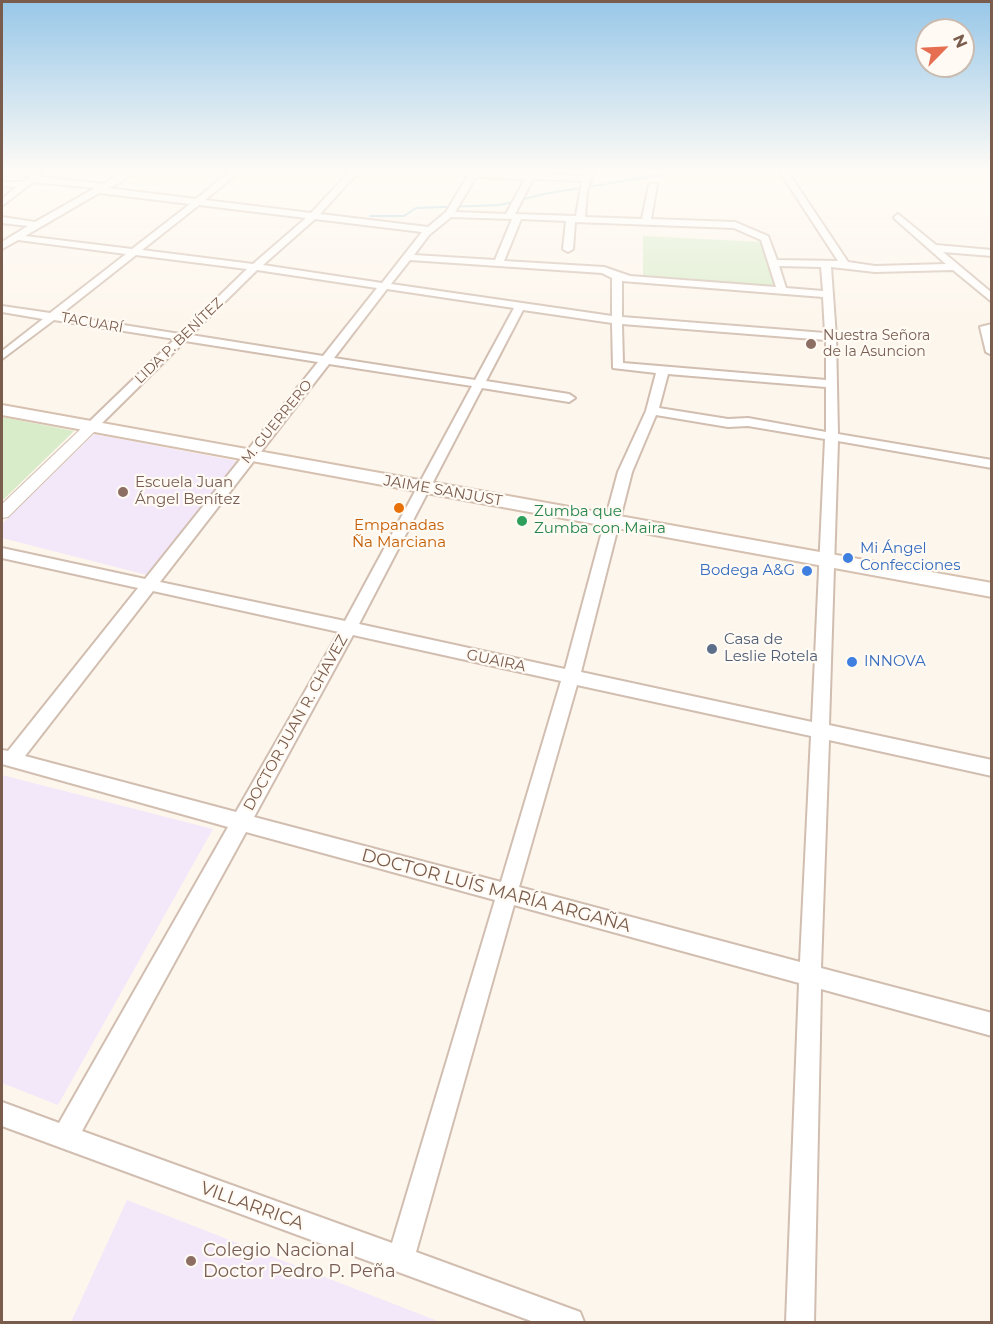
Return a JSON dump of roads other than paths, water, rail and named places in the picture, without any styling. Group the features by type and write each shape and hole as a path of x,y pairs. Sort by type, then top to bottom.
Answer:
{"main road":[{"name":"JAIME SANJUST","path":"2,410 992,590"}],"street":[{"path":"2,246 25,231"},
{"path":"2,356 159,231"},
{"name":"LIDA P. BENÍTEZ","path":"2,513 255,267 297,231"},
{"name":"M. GUERRERO","path":"6,759 149,585 429,231"},
{"path":"498,263 509,231"},
{"path":"568,249 573,231"},
{"path":"748,231 765,238 775,263 782,291"},
{"path":"800,1323 810,976 832,435 828,294 835,264 816,231"},
{"path":"914,231 992,299"},
{"path":"14,237 255,267 616,320 831,337"},
{"path":"933,248 992,253"},
{"path":"407,257 604,270 617,277 828,294"},
{"path":"775,263 835,264 875,269 955,267"},
{"path":"617,277 617,366 831,384"},
{"path":"969,280 992,282"},
{"name":"DOCTOR JUAN R. CHAVEZ","path":"65,1137 349,628 520,306"},
{"name":"TACUARÍ","path":"2,309 569,398"},
{"path":"992,327 985,327 992,351"},
{"path":"400,1260 571,677 625,472 652,411 663,370"},
{"path":"652,411 728,423 748,422 832,435 992,464"},
{"name":"GUAIRA","path":"2,553 992,768"},
{"name":"DOCTOR LUÍS MARÍA ARGAÑA","path":"6,759 992,1025"},
{"name":"VILLARRICA","path":"2,1114 570,1323"}],"place":[{"name":"Nuestra Señora de la Asuncion","path":"811,344"},
{"name":"Escuela Juan Ángel Benítez","path":"123,492"},
{"name":"Empanadas Ña Marciana","path":"399,508"},
{"name":"Zumba que Zumba con Maira","path":"522,521"},
{"name":"Mi Ángel Confecciones","path":"848,558"},
{"name":"Bodega A&G","path":"807,571"},
{"name":"Casa de Leslie Rotela","path":"712,649"},
{"name":"INNOVA","path":"852,662"},
{"name":"Colegio Nacional Doctor Pedro P. Peña","path":"191,1261"}]}
